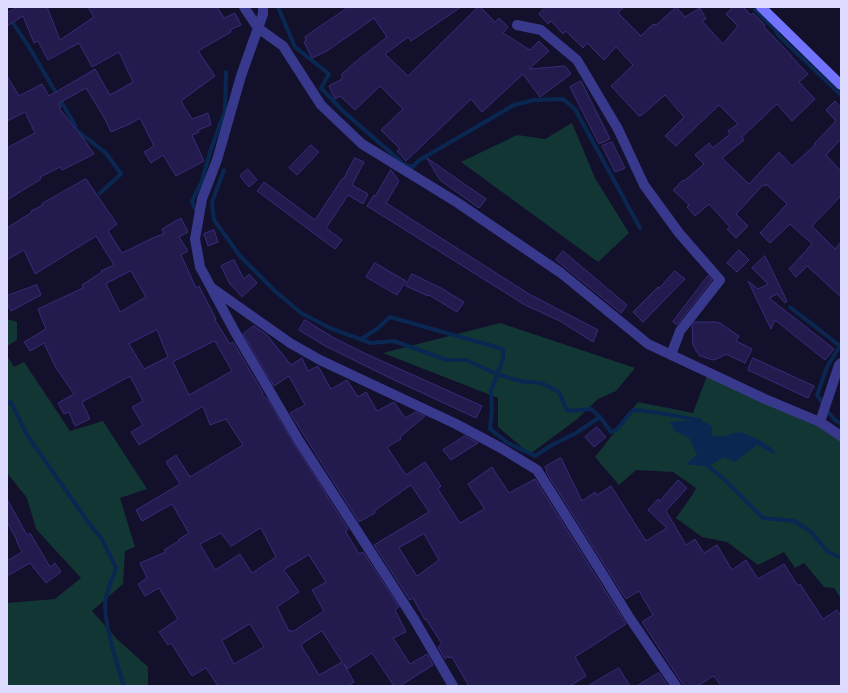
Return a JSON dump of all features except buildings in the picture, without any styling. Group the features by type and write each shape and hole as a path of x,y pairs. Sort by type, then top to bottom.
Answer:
{"street":[{"path":"244,7 258,28 283,46 321,105 362,144 458,203 561,273 648,344 765,399 820,422 841,436"},
{"path":"263,7 263,14 241,76 217,160 202,199 195,239 200,267 299,441 414,620 453,686"},
{"path":"761,7 841,85"},
{"path":"517,25 541,30 577,60 618,129 644,185 679,233 720,280 680,331 671,355"},
{"path":"210,287 290,343 320,360 456,424 536,470 629,617 676,686"},
{"path":"820,422 839,365 841,363"}],"green space":[{"path":"572,123 595,178 629,233 598,262 461,162 517,135 545,139"},
{"path":"7,319 17,322 17,340 7,346"},
{"path":"500,323 635,368 616,391 598,399 576,420 530,454 498,427 498,398 383,353"},
{"path":"7,356 14,367 24,362 70,431 103,421 147,489 120,498 135,547 125,551 123,584 92,611 117,639 148,667 148,686 7,686 7,603 55,599 81,578 36,529 27,498 7,473"},
{"path":"708,373 841,436 841,599 834,588 824,587 804,563 795,568 784,552 758,565 727,542 702,537 676,518 696,488 673,472 636,470 619,485 595,457 638,402 693,413"}],"water":[{"path":"700,420 712,426 712,436 724,436 740,432 758,439 774,450 775,455 757,445 735,462 723,457 706,466 686,464 697,455 689,438 675,431 669,422"}],"waterway":[{"path":"278,7 295,47 329,74 321,88 344,112 405,165 413,167 418,161 514,105 534,100 563,99 575,109 640,228"},
{"path":"755,10 774,28 779,36 841,95"},
{"path":"7,14 29,47 75,125 75,129 106,153 121,174 100,193"},
{"path":"195,209 192,201 202,181 210,152 225,111 226,72"},
{"path":"224,170 212,202 214,220 240,256 275,291 301,313 330,328 371,343 394,341 447,360 466,360 497,374 520,381 541,383 559,392 567,411 591,409 600,417 611,432 616,430 633,410 700,420"},
{"path":"790,307 840,346 841,344"},
{"path":"361,339 377,329 390,317 503,349 503,359 491,391 492,411 490,429 508,443 535,456 552,445 576,433 600,417"},
{"path":"822,402 817,395 827,367 840,346"},
{"path":"7,403 11,402 27,435 88,522 102,539 116,568 109,586 105,604 107,623 112,645 124,686"},
{"path":"828,412 841,424"},
{"path":"704,463 724,479 763,518 794,521 810,531 828,552 841,558"}]}
